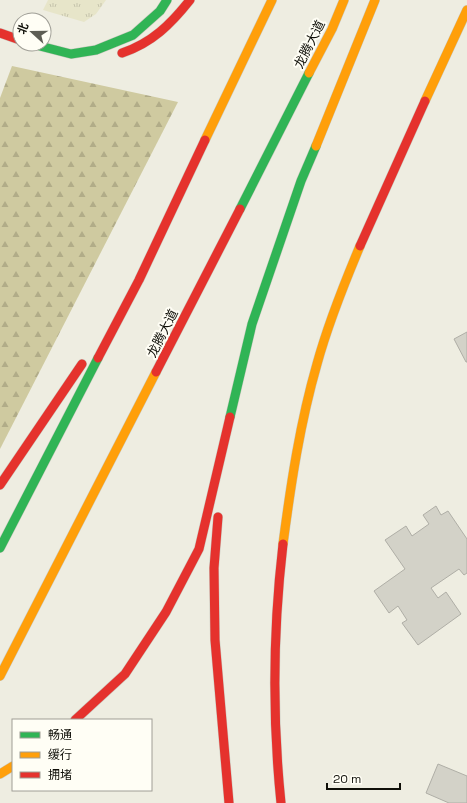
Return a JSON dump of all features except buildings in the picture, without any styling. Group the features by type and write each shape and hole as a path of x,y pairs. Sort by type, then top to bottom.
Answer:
{"main road":[{"path":"72,54 96,50 117,43 133,35 151,20 167,0"},
{"path":"52,49 72,54 97,56 118,54 136,50 153,40 172,23 190,0"},
{"path":"0,548 139,280 272,0"},
{"name":"龙腾大道","path":"0,676 328,36 344,0"},
{"path":"76,719 125,674 170,605 199,550 252,324 298,189 363,33 375,0"},
{"path":"280,803 276,771 274,700 276,608 286,520 302,424 322,347 346,277 467,10"},
{"path":"0,33 12,37"},
{"path":"94,346 139,280"},
{"path":"0,485 85,359"},
{"path":"222,448 214,568 215,640 229,803"},
{"path":"0,774 12,767"}],"green space":[{"path":"48,0 106,0 96,14 84,22 43,10"},
{"path":"12,66 178,102 0,449 0,98"}],"traffic: fast":[{"path":"52,49 71,54 96,50 133,35 160,11 167,0"},
{"path":"240,209 309,73"},
{"path":"230,417 252,324 301,181 316,146"},
{"path":"0,548 98,358"}],"traffic: slow":[{"path":"205,140 272,0"},
{"path":"309,73 332,29 344,0"},
{"path":"316,146 375,0"},
{"path":"425,101 467,10"},
{"path":"283,544 289,498 311,386 331,319 360,246"},
{"path":"0,676 156,372"},
{"path":"0,774 12,767"}],"traffic: jam":[{"path":"122,53 143,44 160,32 176,17 190,0"},
{"path":"0,33 12,37"},
{"path":"360,246 425,101"},
{"path":"98,358 139,280 205,140"},
{"path":"156,372 240,209"},
{"path":"0,485 82,364"},
{"path":"76,719 125,674 166,612 199,549 230,417"},
{"path":"218,517 214,568 215,640 229,803"},
{"path":"281,803 276,738 275,673 277,609 283,544"}]}
